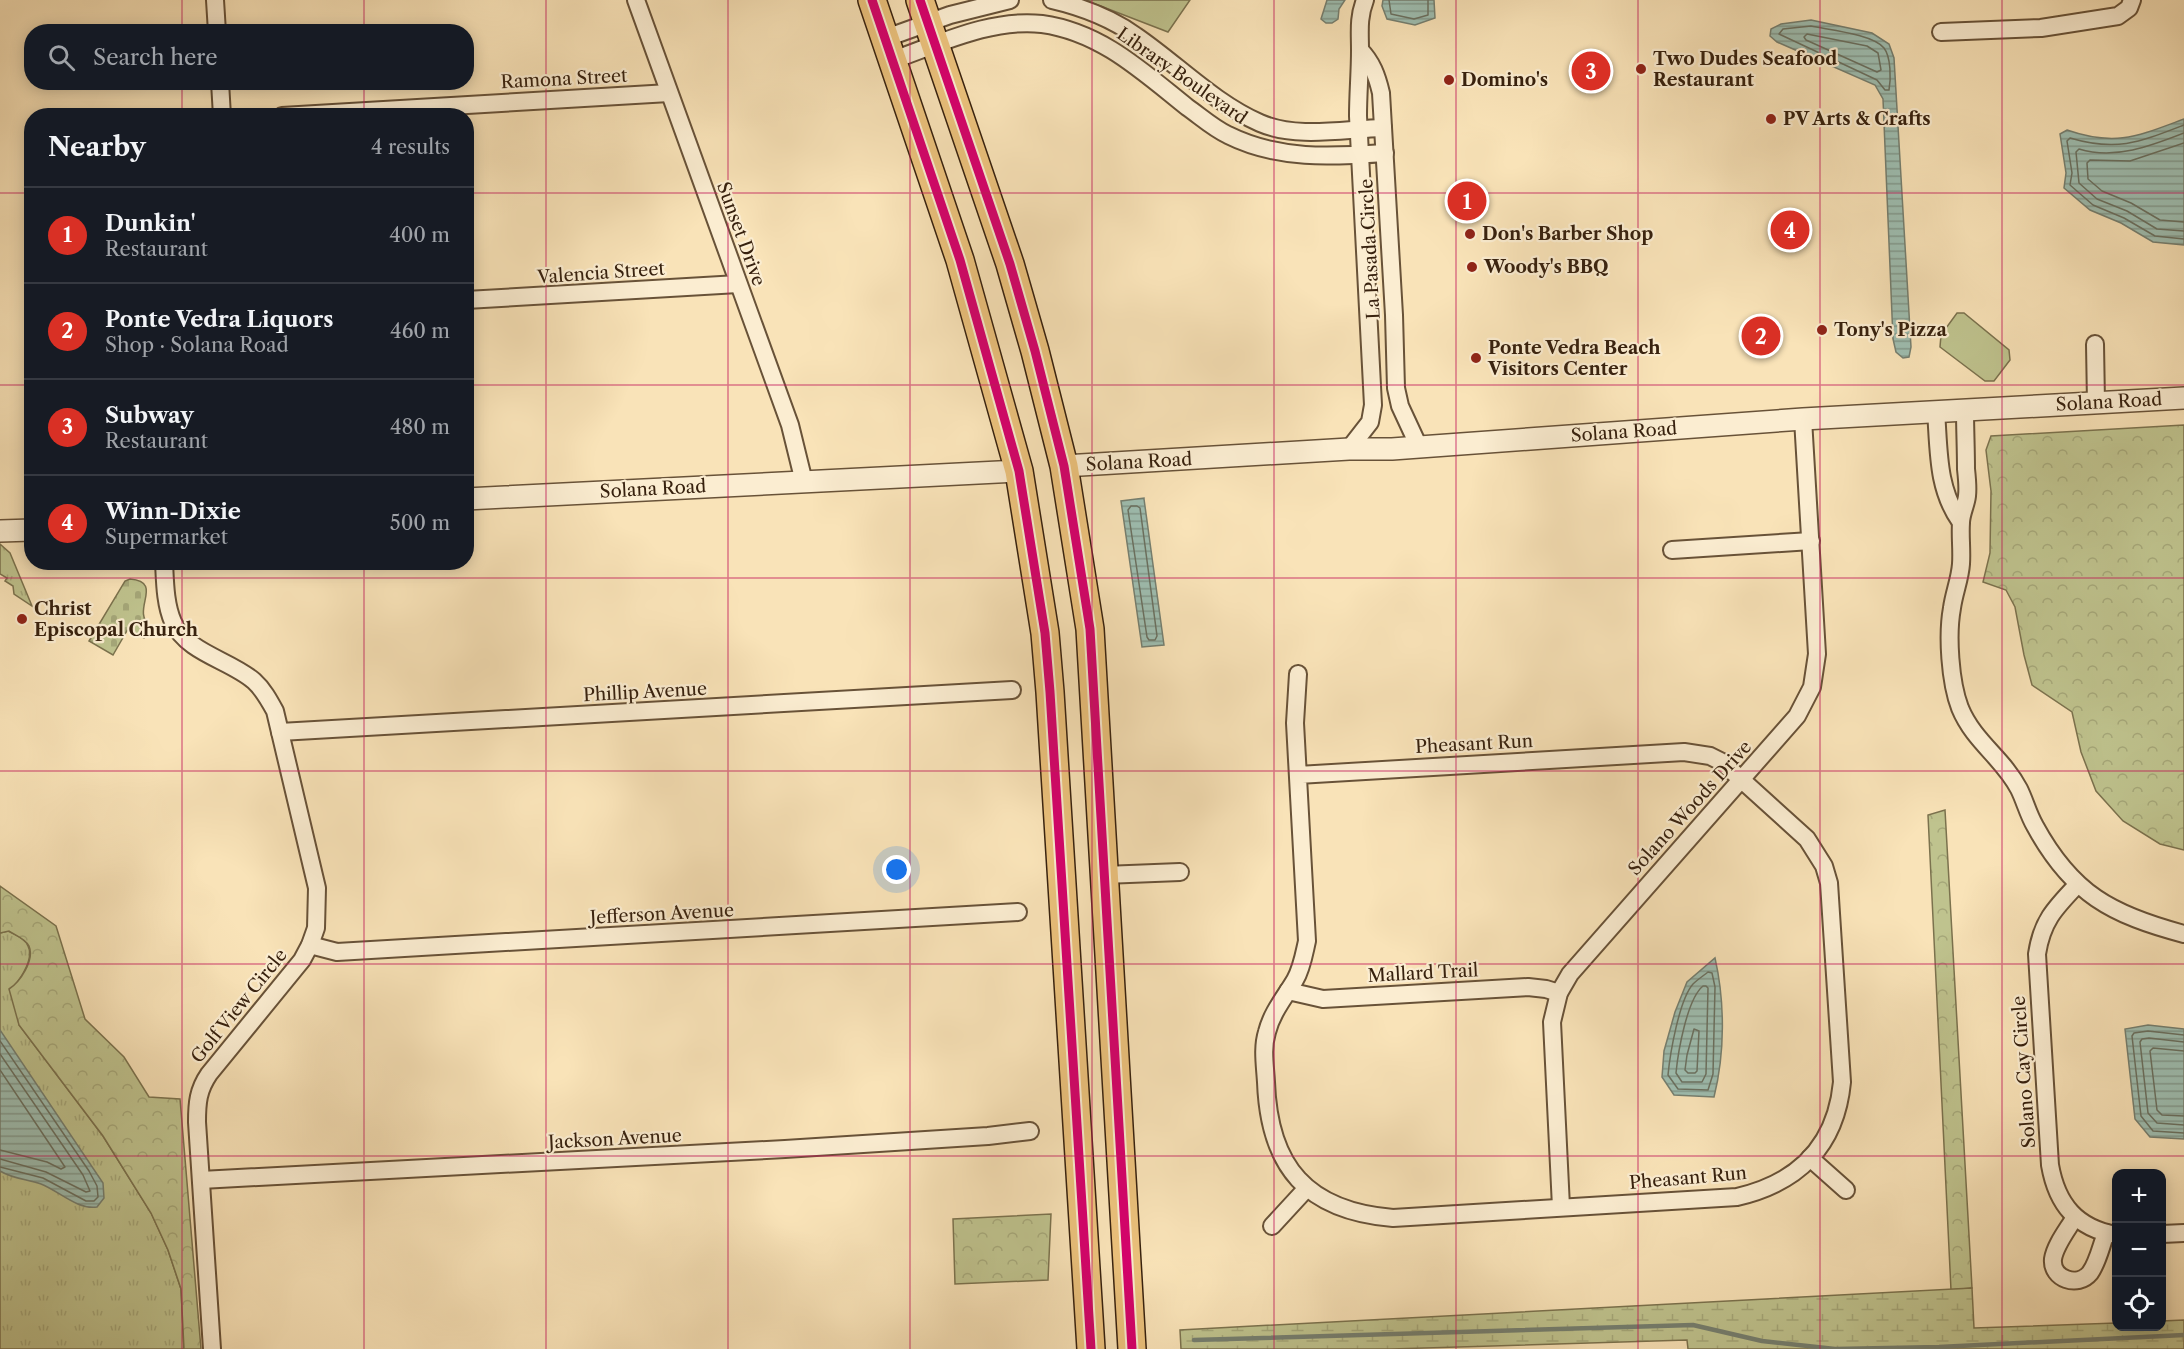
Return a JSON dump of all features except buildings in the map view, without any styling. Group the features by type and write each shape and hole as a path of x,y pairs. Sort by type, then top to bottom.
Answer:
{"main road":[{"path":"872,0 960,260 1019,471 1045,633 1091,1349"},
{"path":"927,23 1010,264 1035,351 1064,466 1090,629 1132,1349"},
{"path":"1019,471 1064,466"},
{"path":"1072,1026 1113,1024"}],"street":[{"path":"216,0 217,24"},
{"name":"Sunset Drive","path":"636,0 790,425 804,482"},
{"name":"Library Boulevard","path":"889,49 927,23 1010,0"},
{"name":"Library Boulevard","path":"1052,0 1090,11 1116,23 1223,101 1260,123 1300,131 1383,128"},
{"name":"La Pasada Circle","path":"1349,449 1370,422 1373,405 1358,79 1360,50 1358,28 1360,11 1365,0"},
{"path":"1941,32 2041,28 2118,16 2129,8 2132,0"},
{"name":"Library Boulevard","path":"889,49 927,23 992,27 1041,24 1091,38 1116,52 1226,135 1253,146 1279,153 1307,156 1385,153"},
{"name":"La Pasada Circle","path":"1360,50 1368,58 1377,77 1381,93 1396,388 1400,406 1419,447"},
{"path":"1147,76 1162,56"},
{"path":"220,90 222,108"},
{"name":"Ramona Street","path":"417,108 669,93"},
{"name":"Valencia Street","path":"474,300 738,284"},
{"path":"2095,344 2096,403"},
{"name":"Solana Road","path":"1064,466 1419,447 1803,419 2184,398"},
{"path":"1965,410 1967,496 1960,521 1961,568 1950,622 1953,673 1960,706 1971,729 2019,788 2033,824 2048,849 2077,885 2120,913 2184,934"},
{"path":"1936,411 1943,486 1950,505 1960,521"},
{"name":"Solano Woods Drive","path":"1561,1207 1552,1022 1559,993 1570,974 1797,716 1812,687 1817,654 1803,419"},
{"name":"Solana Road","path":"474,499 1019,471"},
{"path":"0,531 24,530"},
{"path":"1672,550 1811,541"},
{"name":"Golf View Circle","path":"164,570 166,596 172,622 182,635 194,646 240,671 255,682 266,695 274,711 317,888 316,928 302,960 202,1084 197,1099 212,1349"},
{"path":"1298,674 1294,723 1298,775"},
{"name":"Phillip Avenue","path":"280,732 1012,690"},
{"name":"Pheasant Run","path":"1684,752 1710,756 1722,762 1807,839 1818,854 1829,883 1842,1082 1837,1114 1827,1136 1796,1172 1778,1184 1737,1197 1393,1218 1369,1216 1324,1201 1294,1176 1282,1156 1274,1138 1266,1100 1264,1048 1266,1032 1274,1012 1296,978 1303,960 1307,934 1298,775 1684,752"},
{"path":"1104,875 1180,872"},
{"name":"Solano Cay Circle","path":"2077,885 2054,909 2046,922 2039,937 2037,954 2050,1165 2061,1199 2075,1217 2091,1228 2111,1234"},
{"name":"Jefferson Avenue","path":"310,945 337,952 1018,912"},
{"name":"Mallard Trail","path":"1288,991 1323,999 1528,987 1559,993"},
{"name":"Jackson Avenue","path":"201,1180 784,1149 988,1136 1030,1131"},
{"path":"1810,1158 1846,1190"},
{"path":"1272,1226 1307,1188"},
{"path":"2075,1217 2053,1258 2055,1272 2060,1277 2075,1280 2084,1278 2091,1272 2111,1234"},
{"path":"2166,1234 2184,1233"}],"green space":[{"path":"1085,0 1190,0 1168,32"},
{"path":"1957,313 1964,313 2009,350 2010,360 1994,381 1985,381 1940,347 1941,335"},
{"path":"2184,425 2184,850 2160,844 2123,821 2096,791 2081,752 2072,712 2032,685 2015,607 2006,590 1983,582 1990,553 1991,491 1986,450 1991,436"},
{"path":"0,544 10,553 32,606 14,594 13,586 5,581 7,578 0,574"},
{"path":"130,579 140,581 145,585 143,612 150,626 144,638 128,629 113,655 89,641 125,581"},
{"path":"1945,810 1972,1288 1951,1290 1928,815"},
{"path":"0,886 56,926 85,1019 124,1057 149,1097 180,1099 201,1349 184,1349 181,1289 168,1250 151,1213 103,1136 19,1025 9,989 25,970 30,952 28,944 20,937 9,931 0,933"},
{"path":"8,931 25,941 29,951 26,967 14,986 19,1025 103,1136 151,1213 168,1250 181,1289 184,1349 0,1349 0,933"},
{"path":"1051,1214 1048,1280 955,1284 953,1219"},
{"path":"1972,1288 1974,1328 2112,1323 2112,1331 2166,1331 2166,1321 2184,1320 2184,1349 1688,1349 1687,1340 1391,1349 1181,1349 1180,1330"}],"water":[{"path":"1327,0 1345,0 1339,9 1338,19 1332,23 1326,23 1321,19"},
{"path":"1383,0 1434,0 1435,18 1415,25 1387,19 1382,6"},
{"path":"1811,20 1872,33 1889,44 1894,58 1911,347 1909,357 1903,358 1896,352 1893,339 1883,99 1875,85 1777,42 1770,36 1771,29 1781,24"},
{"path":"2184,119 2184,245 2153,242 2121,223 2090,210 2064,188 2066,173 2060,134 2067,130 2099,138 2127,137"},
{"path":"1144,498 1164,645 1142,647 1121,501"},
{"path":"1715,958 1721,992 1722,1045 1714,1097 1674,1095 1662,1077 1664,1051 1675,1012 1687,982"},
{"path":"2148,1025 2184,1029 2184,1139 2150,1137 2135,1119 2125,1029"},
{"path":"0,1030 103,1183 104,1198 97,1207 82,1206 41,1184 0,1171"}],"waterway":[{"path":"1194,1340 1693,1325 1762,1341 1835,1349 1939,1347 2184,1335"}],"cycle path":[{"path":"872,0 960,260 1019,471 1045,633 1050,692 1091,1349"},
{"path":"920,0 1010,264 1035,351 1064,466 1090,629 1132,1349"}],"place":[{"name":"Two Dudes Seafood Restaurant","path":"1641,69"},
{"name":"Subway","path":"1591,71"},
{"name":"Domino's","path":"1449,80"},
{"name":"PV Arts & Crafts","path":"1771,119"},
{"name":"Dunkin'","path":"1467,201"},
{"name":"Winn-Dixie","path":"1790,230"},
{"name":"Don's Barber Shop","path":"1470,234"},
{"name":"Woody's BBQ","path":"1472,267"},
{"name":"Tony's Pizza","path":"1822,330"},
{"name":"Ponte Vedra Liquors","path":"1761,336"},
{"name":"Ponte Vedra Beach Visitors Center","path":"1476,358"},
{"name":"Christ Episcopal Church","path":"22,619"}]}
